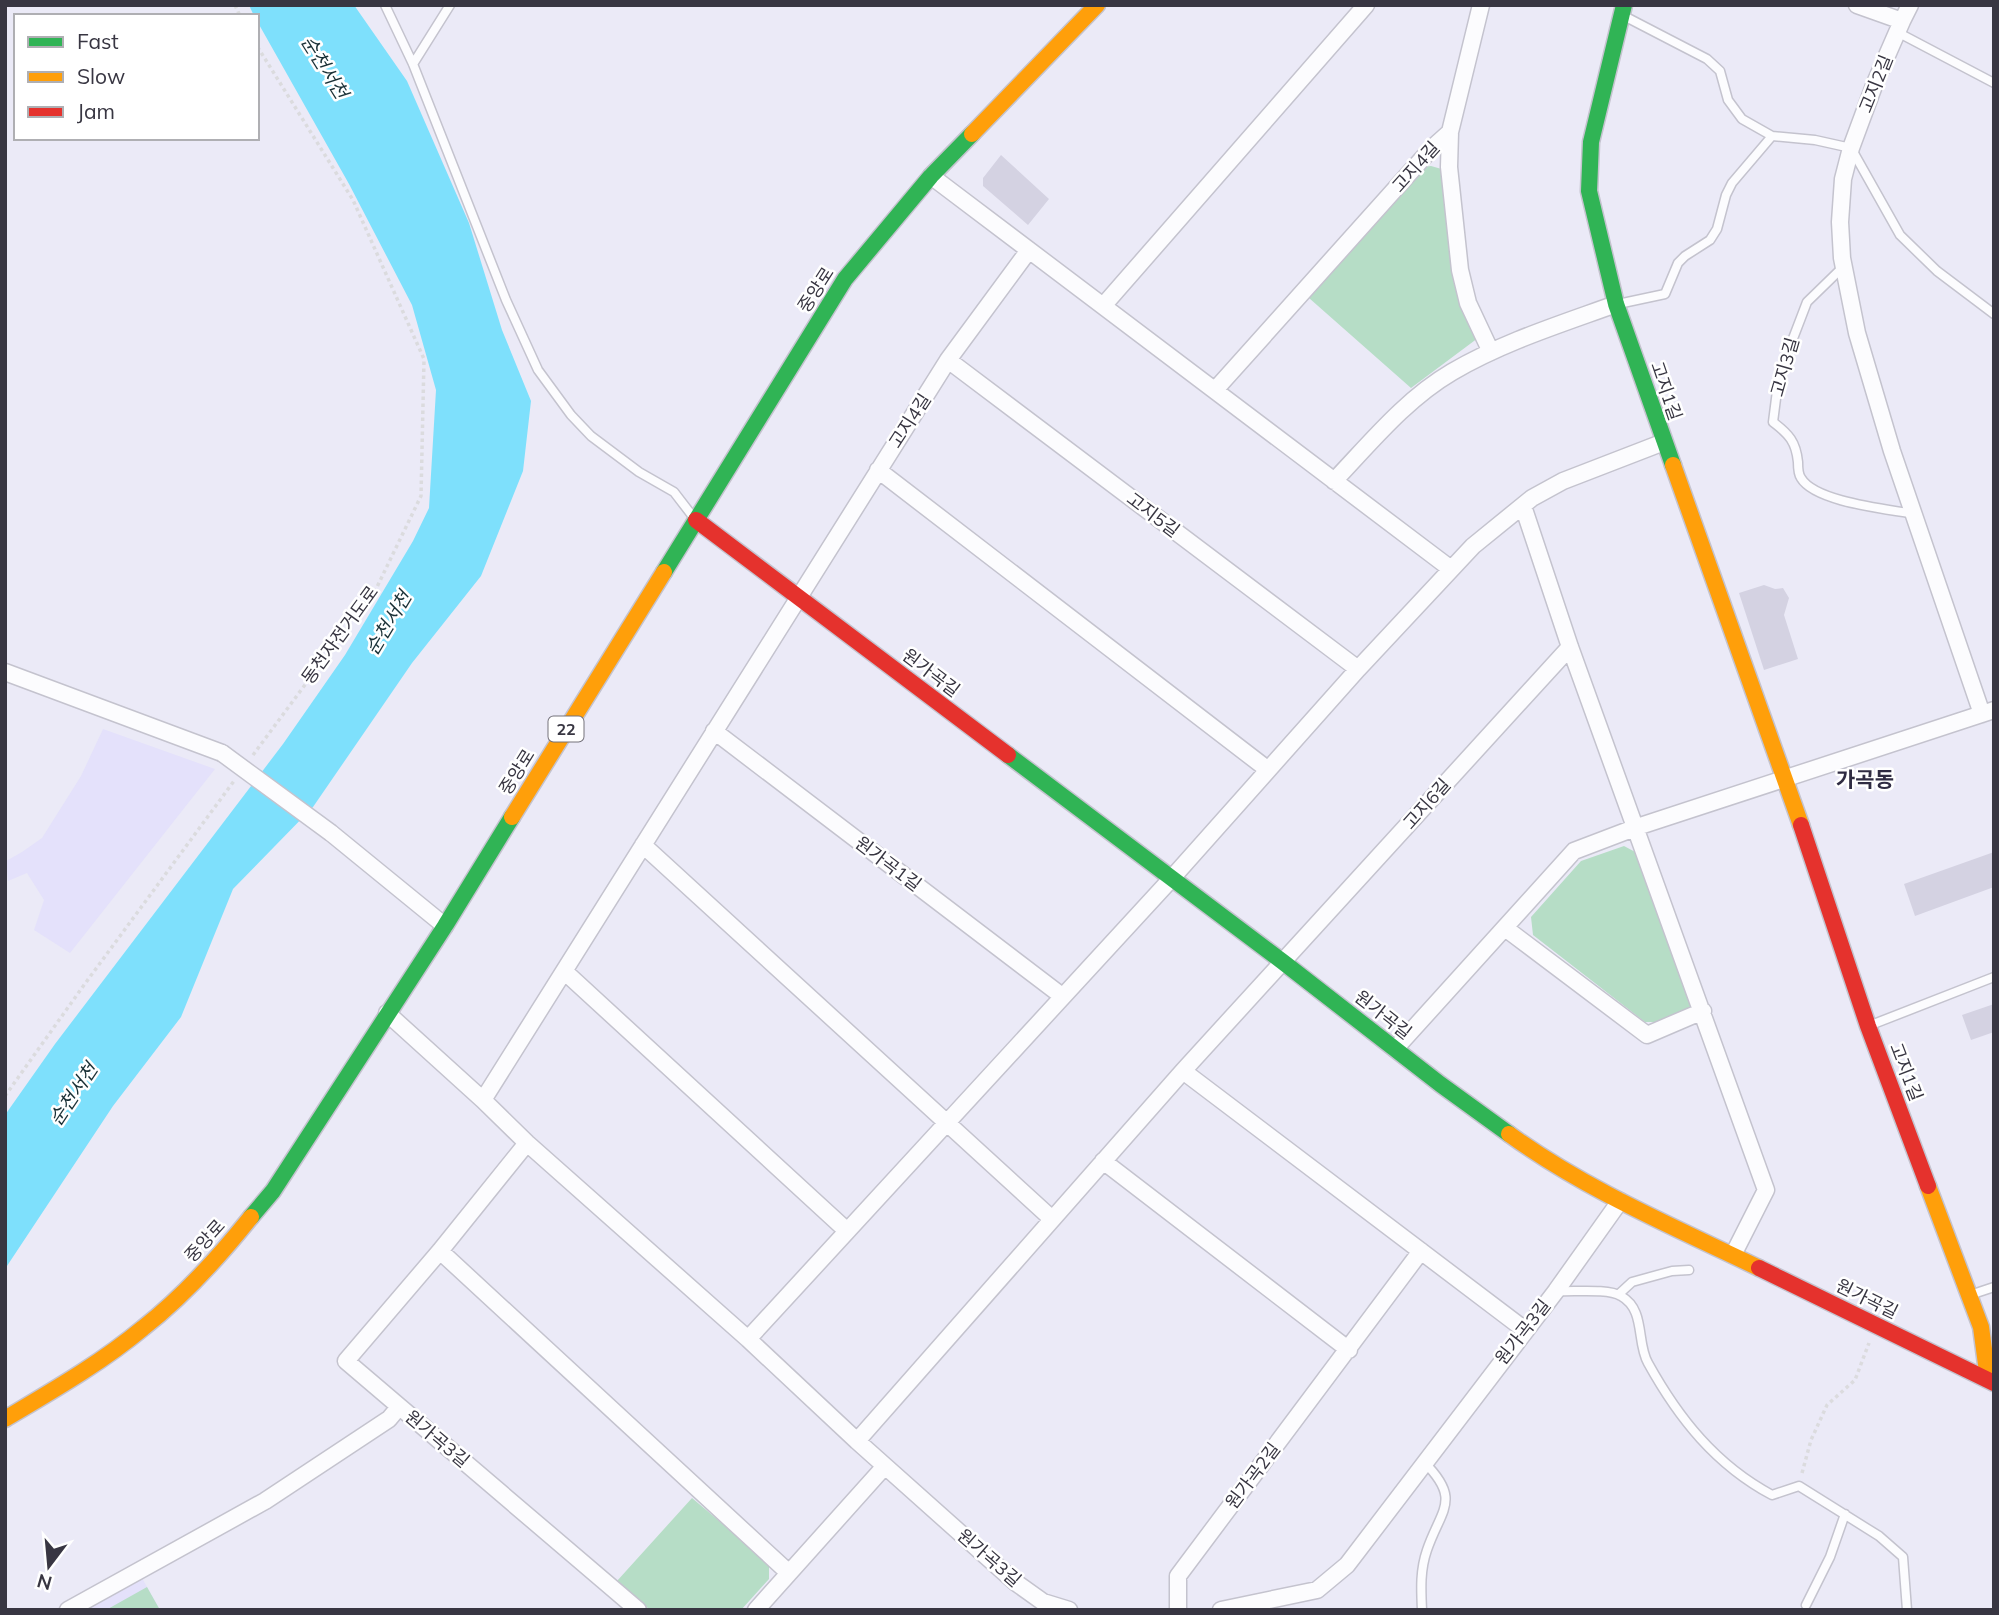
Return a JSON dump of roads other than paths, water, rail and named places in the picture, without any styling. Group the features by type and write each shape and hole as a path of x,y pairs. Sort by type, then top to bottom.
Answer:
{"street":[{"name":"중앙로","path":"5,1419 70,1380 144,1328 216,1260 273,1191 445,926 845,279 931,176 1097,5"},
{"path":"1103,306 1366,5"},
{"name":"고지4길","path":"1481,5 1450,132 1449,167 1460,270 1468,303 1491,352"},
{"path":"1857,5 1899,27"},
{"name":"고지2길","path":"1851,148 1910,5"},
{"name":"고지1길","path":"1623,10 1591,142 1589,191 1615,304 1785,778 1868,1027 1981,1327 1991,1381"},
{"name":"고지4길","path":"1215,390 1431,149 1450,132"},
{"path":"1395,1049 1574,851 1637,827 1988,712 1892,452 1857,333 1843,267 1840,222 1843,179 1851,148"},
{"path":"931,176 1451,569"},
{"name":"고지4길","path":"798,597 948,360 1029,250"},
{"path":"1334,481 1392,420 1451,372 1551,327 1615,304"},
{"name":"고지5길","path":"948,360 1358,669"},
{"path":"748,1339 1172,877 1266,769 1474,546 1532,498 1563,481 1664,442"},
{"path":"878,470 1266,769"},
{"path":"1523,506 1570,647 1766,1190 1733,1255"},
{"name":"원가곡길","path":"696,520 1172,877 1395,1049 1544,1158 1620,1201 1991,1381"},
{"path":"483,1100 798,597"},
{"name":"고지6길","path":"1283,962 1570,647"},
{"path":"5,672 222,753 331,833 445,926"},
{"name":"원가곡1길","path":"714,731 1062,996"},
{"path":"643,845 1052,1220"},
{"path":"1505,928 1647,1035 1703,1011"},
{"path":"857,1441 1183,1071 1283,962"},
{"path":"564,971 846,1230"},
{"name":"원가곡3길","path":"387,1013 527,1143 1015,1582 1043,1602 1069,1610"},
{"path":"1183,1071 1525,1330"},
{"name":"원가곡3길","path":"527,1143 346,1361 638,1610"},
{"path":"1103,1161 1349,1350"},
{"name":"원가곡3길","path":"1221,1610 1264,1606 1317,1590 1347,1565 1556,1291 1620,1201"},
{"path":"440,1251 789,1573"},
{"name":"원가곡2길","path":"1178,1610 1178,1576 1421,1251"},
{"path":"68,1610 265,1501 389,1419 399,1407"},
{"path":"756,1610 886,1466"}],"lane":[{"path":"385,5 413,64 506,299 538,370 571,415 591,436 639,471 674,492 696,520"},
{"path":"413,64 450,5"},
{"path":"1623,10 1716,65 1728,100 1742,119 1772,136 1815,140 1851,148 1900,235 1937,271 1994,314"},
{"path":"1899,27 1994,83"},
{"path":"1615,304 1665,293 1678,263 1710,240 1717,229 1732,183 1772,136"},
{"name":"고지3길","path":"1843,267 1807,302 1779,375 1773,422 1789,435 1796,448 1799,476 1810,490 1838,500 1914,514"},
{"path":"1868,1027 1994,977"},
{"path":"1619,1294 1632,1282 1672,1271 1689,1270"},
{"path":"1970,1296 1994,1287"},
{"path":"1556,1291 1619,1294 1627,1301 1639,1321 1642,1350 1648,1364 1687,1425 1704,1446 1754,1486 1772,1495 1799,1486 1880,1536 1903,1557 1907,1610"},
{"path":"1422,1610 1420,1587 1423,1565 1445,1511 1443,1484 1424,1462"},
{"path":"1806,1605 1830,1557 1844,1514"}],"water":[{"name":"순천서천","path":"249,5 354,5 407,81 469,223 502,330 531,401 523,471 481,576 412,663 313,807 233,889 181,1017 113,1106 5,1269 5,1115 55,1044 283,744 345,655 413,541 429,508 436,390 412,305 349,184 259,25 259,14 253,14"}],"district":[{"name":"가곡동","path":"1865,780"}]}
